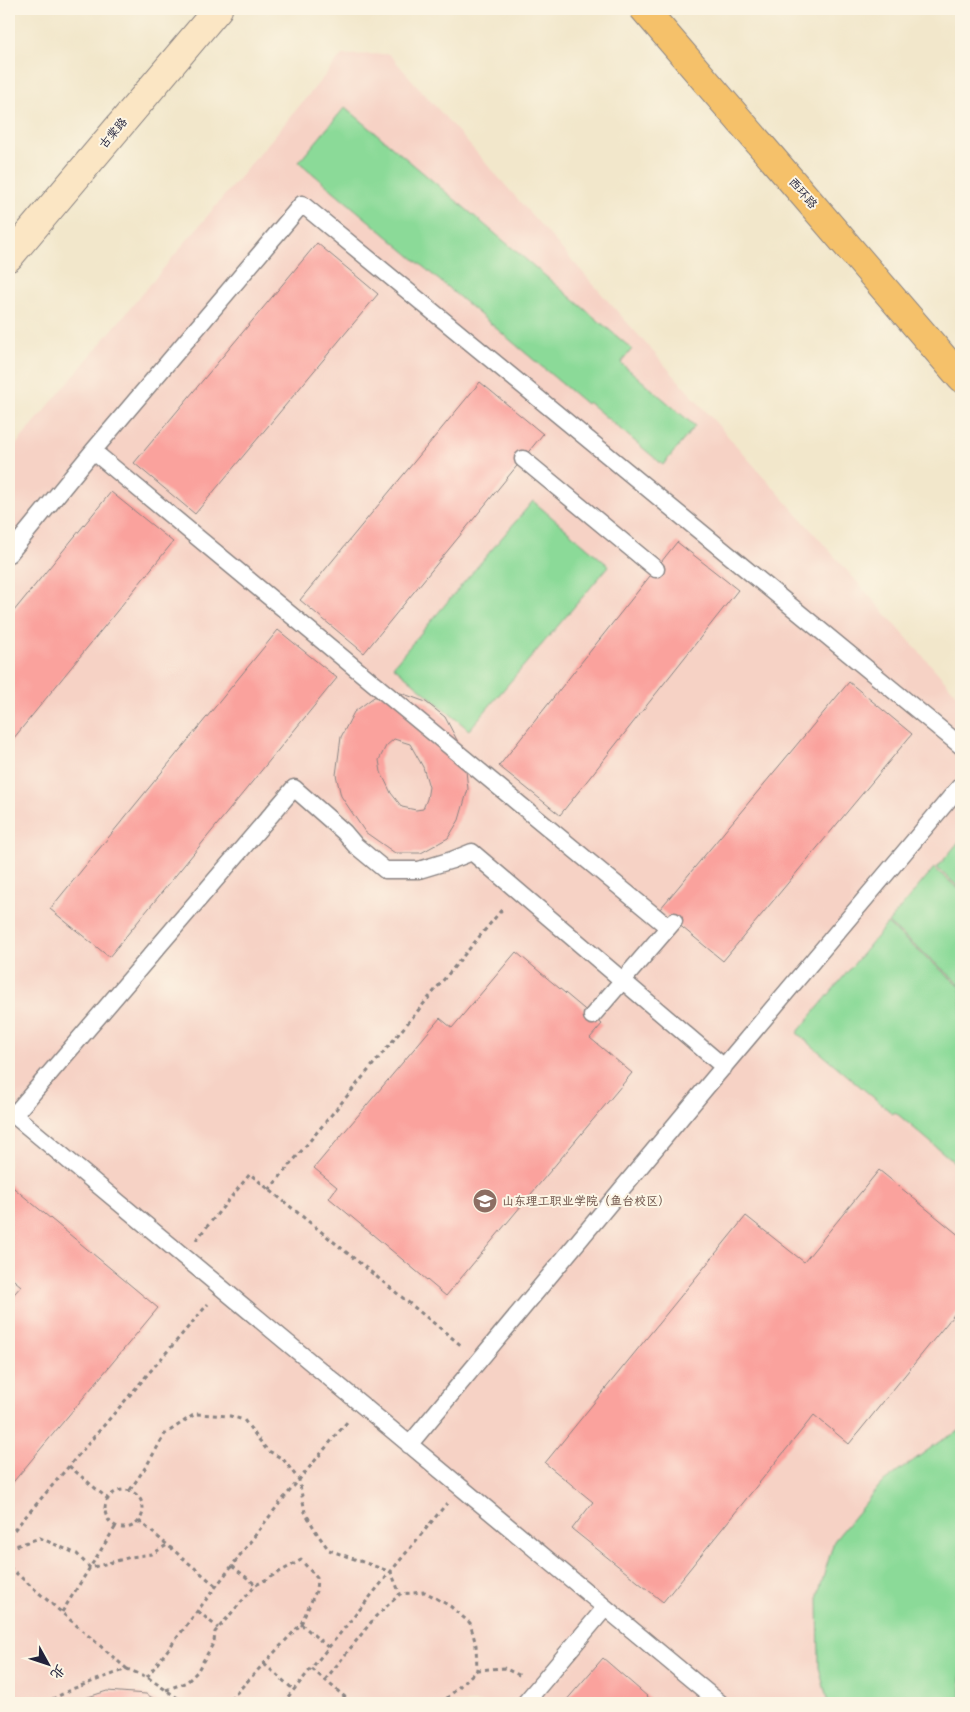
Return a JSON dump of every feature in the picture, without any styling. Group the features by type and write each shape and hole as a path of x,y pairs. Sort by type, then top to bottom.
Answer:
{"main road":[{"name":"古棠路","path":"9,258 218,9"},
{"name":"西环路","path":"644,9 961,378"}],"lane":[{"path":"9,554 93,451 302,204 961,746"},
{"path":"93,451 671,924 592,1016"},
{"path":"523,459 656,569"},
{"path":"409,1445 961,785"},
{"path":"720,1703 11,1113 294,788 384,870 419,870 472,852 724,1067"},
{"path":"526,1703 605,1608"}],"path":[{"path":"269,1190 517,891"},
{"path":"183,1256 250,1174 480,1360"},
{"path":"9,1536 222,1288"},
{"path":"147,1677 299,1480 361,1404"},
{"path":"130,1490 165,1434 195,1414 230,1416 244,1420 267,1450 283,1459 299,1480 306,1512 329,1550 391,1572 400,1594"},
{"path":"69,1466 108,1499"},
{"path":"283,1703 460,1487"},
{"path":"130,1490 140,1497 144,1509 139,1521 128,1527 116,1526 106,1512 108,1499 117,1491 130,1490"},
{"path":"139,1521 216,1586"},
{"path":"62,1612 116,1526"},
{"path":"9,1548 40,1538 76,1554 90,1568"},
{"path":"90,1568 131,1557 152,1554 167,1545"},
{"path":"166,1690 187,1682 197,1672 214,1642 215,1632 256,1585 302,1560 317,1578 316,1591 301,1624 227,1703"},
{"path":"232,1566 256,1585"},
{"path":"9,1567 127,1669 147,1677 185,1703"},
{"path":"325,1680 376,1616 400,1594 425,1592 450,1606 470,1623 476,1645 477,1670"},
{"path":"198,1611 218,1628"},
{"path":"301,1624 329,1648"},
{"path":"264,1664 294,1690"},
{"path":"442,1703 477,1670 504,1668 530,1680 548,1677"},
{"path":"45,1703 72,1689 127,1669"},
{"path":"312,1669 352,1703"}],"shaded area":[{"name":"山东理工职业学院（鱼台校区）","path":"389,54 961,699 961,1703 9,1703 9,453 342,55"}],"green space":[{"path":"345,107 632,349 621,363 695,426 663,465 588,402 586,404 299,162"},
{"path":"533,501 609,566 469,730 393,666"},
{"path":"961,839 961,889 937,868"},
{"path":"934,868 961,891 961,985 888,923"},
{"path":"887,924 961,987 961,1168 895,1112 893,1114 797,1033"},
{"path":"961,1430 961,1703 828,1703 819,1668 818,1595 834,1541 881,1484 939,1442"}],"building":[{"path":"317,243 378,294 195,514 134,463"},
{"path":"480,382 543,434 364,653 300,600"},
{"path":"111,492 173,542 9,744 9,617"},
{"path":"677,542 738,590 560,815 499,766"},
{"path":"278,630 337,678 109,957 50,909"},
{"path":"849,682 912,734 723,961 660,909"},
{"path":"398,692 426,702 445,717 459,744 465,762 468,789 459,820 448,838 421,853 395,853 365,832 341,796 336,775 341,737 354,712 374,697","holes":["394,739 410,744 423,767 429,787 423,809 416,810 402,807 391,793 381,772 379,760 386,746"]},
{"path":"516,952 602,1024 590,1038 632,1073 446,1296 329,1198 337,1187 314,1168 440,1018 452,1028"},
{"path":"879,1170 961,1237 961,1306 849,1444 814,1415 663,1602 572,1529 593,1502 545,1463 746,1216 804,1262"},
{"path":"9,1184 158,1308 9,1487 9,1300 21,1286 9,1276"},
{"path":"603,1658 655,1703 564,1703"},
{"path":"107,1691 146,1694 161,1703 69,1703"}],"place":[{"name":"山东理工职业学院（鱼台校区）","path":"485,1201"}]}
